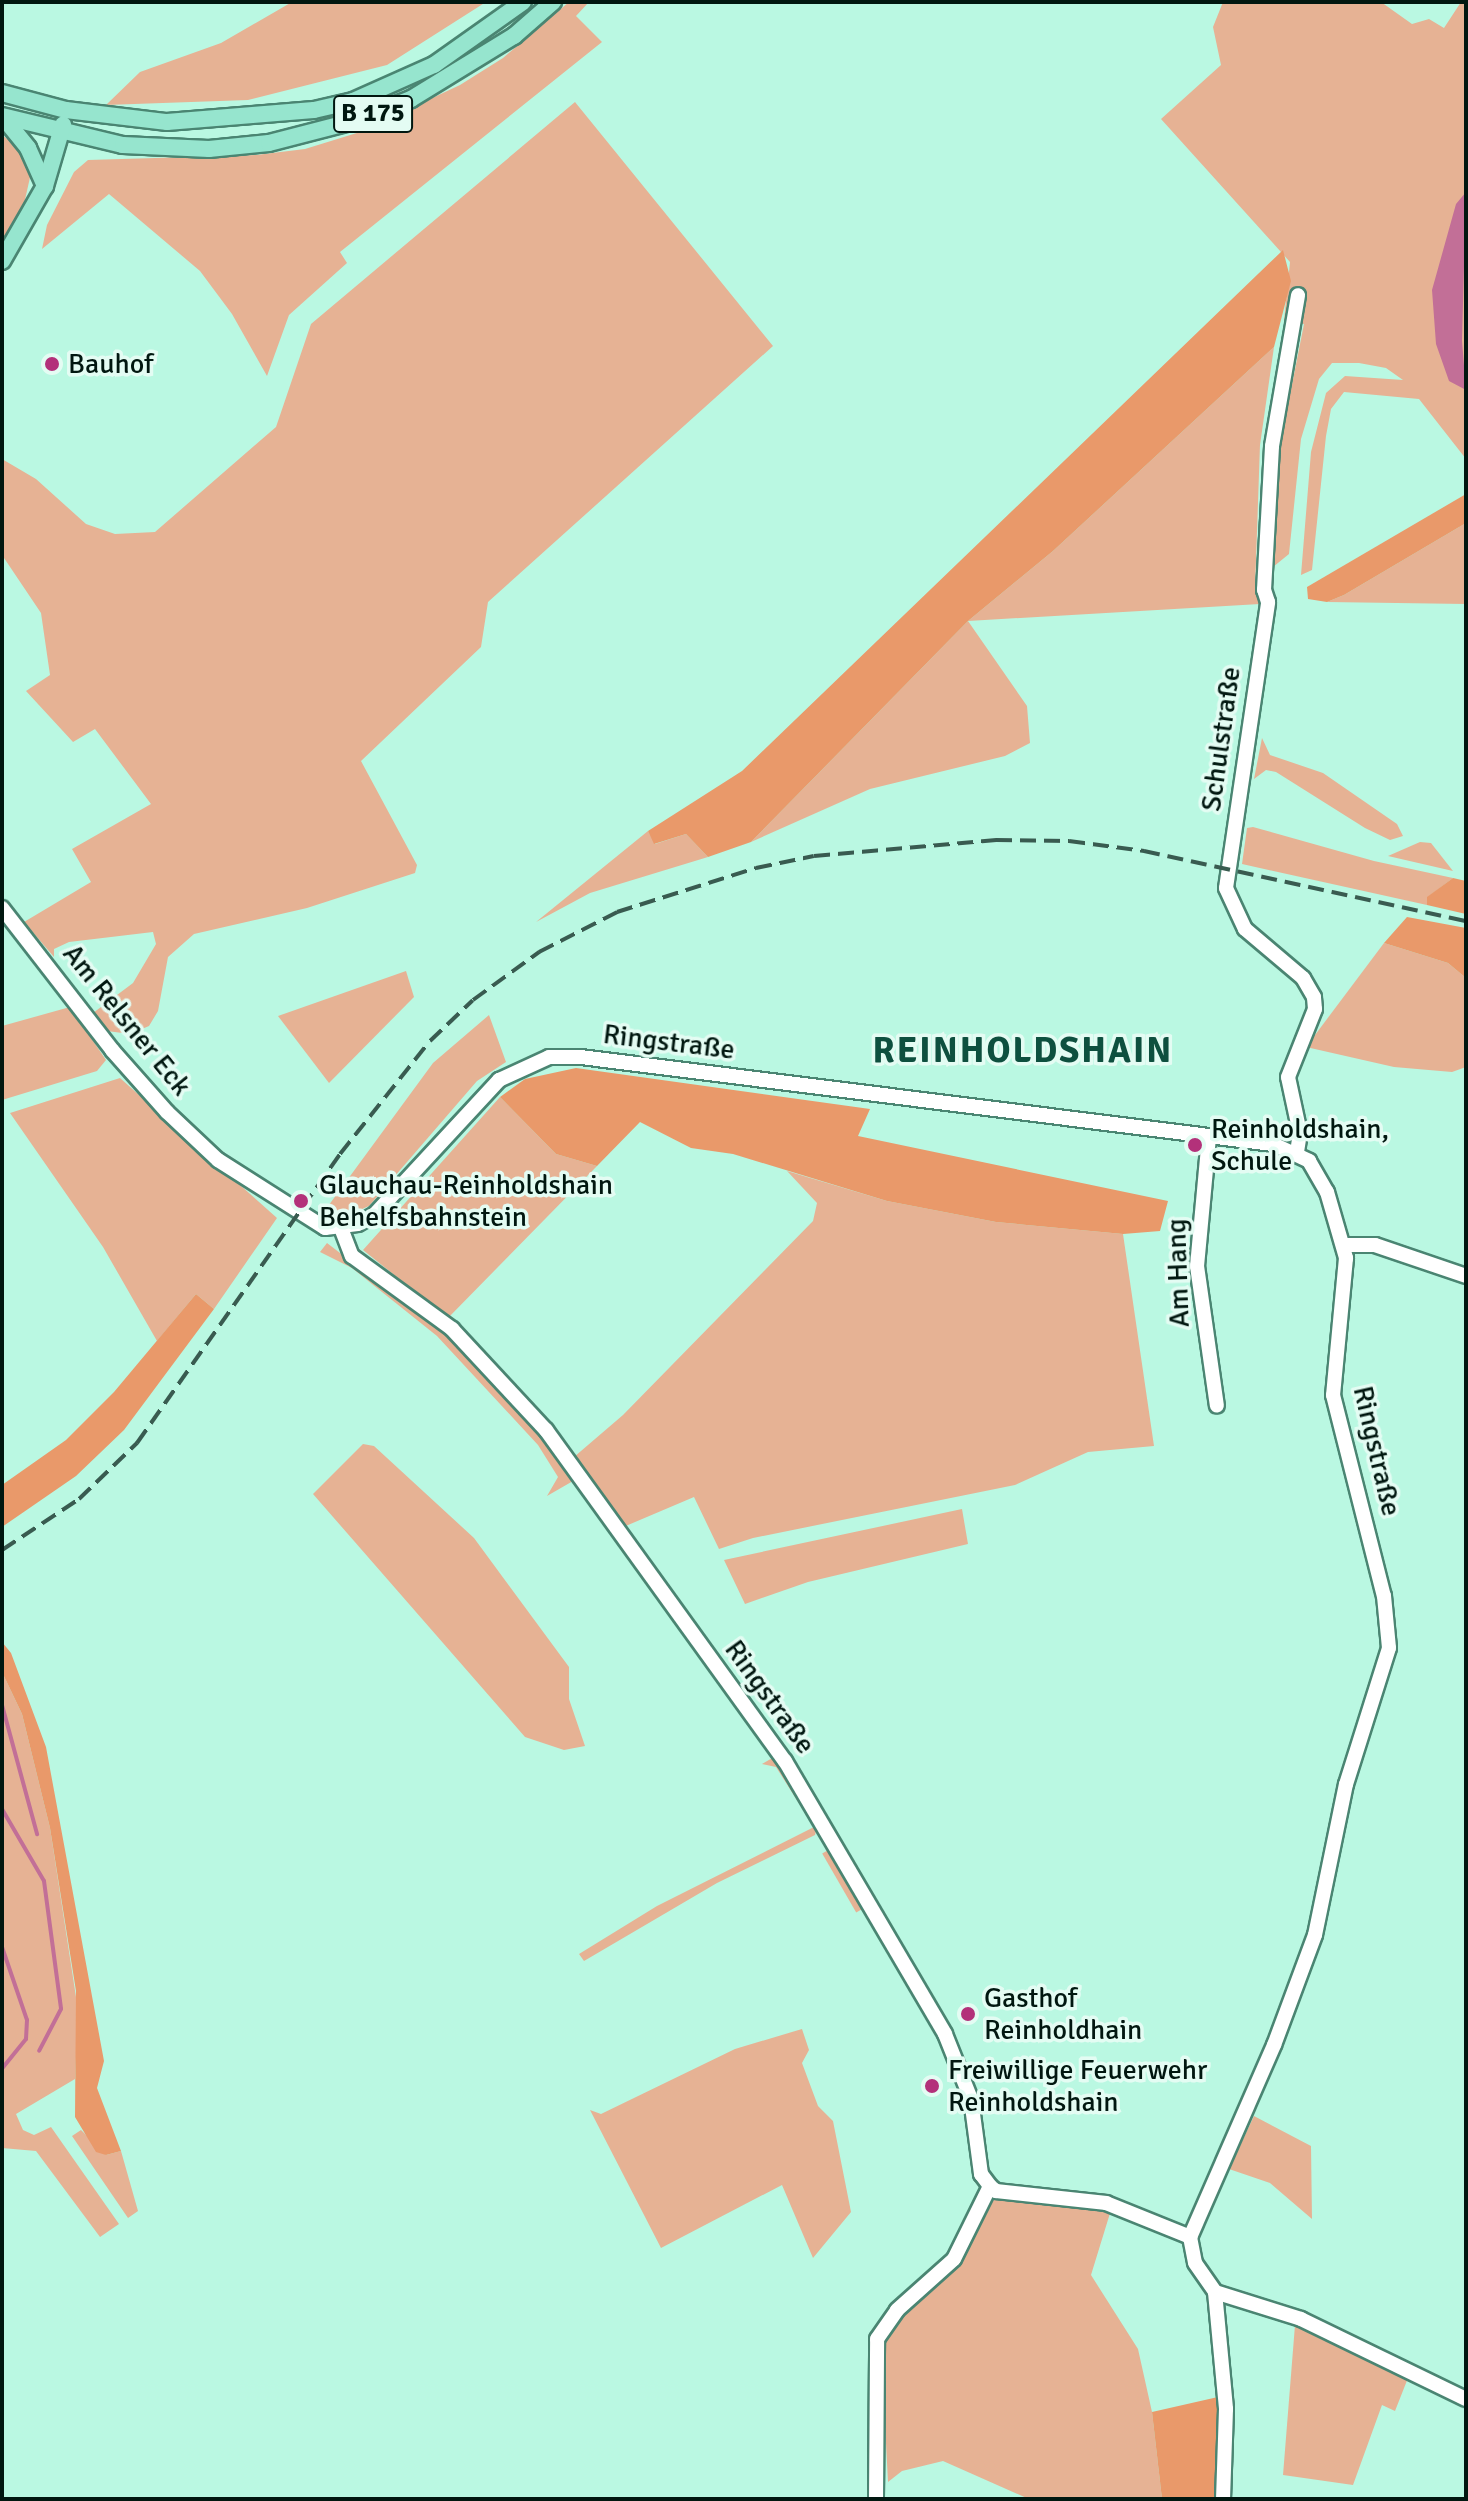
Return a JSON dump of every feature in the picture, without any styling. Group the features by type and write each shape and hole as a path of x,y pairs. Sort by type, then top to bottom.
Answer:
{"main road":[{"name":"B 175","path":"2,93 66,110 167,122 314,110 353,101 434,65 523,2"},
{"name":"B 175","path":"2,116 61,133 123,145 209,149 311,134 398,105 446,80 514,36 553,2"},
{"path":"2,261 45,186 66,110"},
{"path":"2,116 28,148 45,186"}],"street":[{"name":"Schulstraße","path":"1297,1152 1300,1133 1288,1077 1315,1009 1314,997 1303,978 1245,929 1226,888 1268,602 1264,590 1272,446 1298,295"},
{"name":"Am Relsner Eck","path":"2,908 112,1050 167,1112 218,1160 312,1224 341,1228"},
{"name":"Ringstraße","path":"990,2186 981,2174 971,2099 945,2034 785,1761 546,1430 452,1329 352,1256 341,1228 375,1214 499,1080 549,1057 581,1057 1209,1137 1297,1152 1321,1177 1344,1245 1346,1282 1333,1395 1384,1596 1388,1663 1346,1784 1315,1935 1269,2058 1190,2237"},
{"name":"Am Hang","path":"1209,1137 1197,1266 1217,1406"},
{"path":"1344,1245 1375,1245 1466,1276"},
{"path":"876,2499 877,2339 888,2318 954,2259 990,2186 996,2191 1106,2203 1190,2237 1195,2263 1215,2292 1226,2409 1223,2499"},
{"path":"1215,2292 1301,2319 1466,2399"}],"shaded area":[{"path":"292,2 486,2 387,65 248,100 106,105 140,72 221,43"},
{"path":"569,2 589,2 576,16 602,42 340,252 347,263 289,315 267,376 232,314 200,271 109,194 42,249 47,225 74,172 88,160 256,155 305,149 360,132 460,85 503,58"},
{"path":"1223,2 1381,2 1412,24 1429,19 1444,28 1461,2 1466,2 1466,459 1419,399 1344,392 1331,409 1326,436 1312,570 1301,575 1311,452 1326,393 1345,376 1403,380 1386,368 1359,363 1332,363 1319,379 1301,439 1289,554 1273,567 1280,445 1304,324 1284,321 1290,262 1161,119 1221,65 1213,27"},
{"path":"575,102 773,346 488,602 481,647 361,761 417,865 415,873 307,908 194,934 168,957 158,1011 149,1026 130,1034 107,1031 93,1013 133,983 156,944 153,932 69,942 54,949 54,957 24,922 91,882 72,849 151,804 95,729 73,742 26,691 50,675 41,613 2,555 2,459 36,479 86,524 115,534 155,532 276,427 311,324"},
{"path":"2,135 20,149 31,173 22,213 2,243"},
{"path":"1466,192 1462,341 1466,390 1449,381 1436,344 1432,290 1456,204"},
{"path":"1283,250 1291,281 1274,347 1053,551 968,621 751,842 708,857 686,834 654,844 648,831 742,771"},
{"path":"1274,347 1260,445 1255,589 1260,604 968,621 1053,551"},
{"path":"1466,494 1466,523 1344,595 1327,602 1308,599 1307,587"},
{"path":"1466,523 1466,604 1327,602 1344,595"},
{"path":"968,621 1027,706 1030,743 1005,756 870,789 751,842"},
{"path":"1262,738 1270,755 1323,773 1397,824 1403,836 1390,840 1365,828 1276,772 1266,770 1254,779"},
{"path":"1253,827 1374,861 1453,878 1428,897 1427,905 1242,864 1247,828"},
{"path":"648,831 655,844 686,834 708,857 590,893 536,922"},
{"path":"1420,842 1431,843 1453,871 1388,856"},
{"path":"1453,878 1466,881 1466,914 1427,905 1427,897"},
{"path":"1407,917 1466,928 1466,978 1448,963 1384,943"},
{"path":"1384,943 1448,963 1466,978 1466,1067 1452,1072 1394,1067 1306,1047"},
{"path":"406,971 414,997 329,1083 278,1016"},
{"path":"70,1007 106,1060 97,1071 2,1100 2,1026"},
{"path":"489,1015 506,1062 477,1081 369,1206 353,1213 323,1213 433,1063"},
{"path":"576,1068 870,1109 858,1136 1168,1201 1160,1231 1123,1234 996,1222 887,1201 733,1154 691,1148 640,1122 597,1166 556,1154 500,1097 525,1079"},
{"path":"120,1078 277,1218 214,1309 196,1294 157,1341 103,1247 10,1113"},
{"path":"500,1097 556,1154 597,1166 448,1318 363,1250"},
{"path":"787,1171 887,1201 996,1222 1123,1234 1154,1446 1088,1452 1015,1485 753,1538 719,1549 694,1497 621,1528 574,1457 623,1415 813,1221 817,1203"},
{"path":"327,1243 443,1332 544,1440 573,1481 547,1496 558,1477 538,1445 437,1336 352,1268 320,1252"},
{"path":"196,1294 214,1309 124,1430 76,1476 2,1527 2,1485 66,1440 114,1392"},
{"path":"363,1444 374,1446 474,1538 569,1667 569,1699 585,1746 564,1750 525,1737 313,1494"},
{"path":"962,1509 968,1544 808,1582 745,1604 724,1560"},
{"path":"2,1642 11,1653 46,1747 104,2061 97,2088 121,2151 106,2155 96,2152 75,2117 76,1991 50,1828 22,1714 2,1672"},
{"path":"2,1672 22,1714 50,1828 78,2010 75,2079 16,2114 23,2130 34,2135 51,2127 119,2224 100,2237 36,2151 2,2148"},
{"path":"774,1757 818,1824 815,1835 717,1883 584,1961 579,1954 657,1906 814,1827 776,1767 762,1764"},
{"path":"830,1849 864,1908 856,1912 822,1854"},
{"path":"802,2029 809,2050 802,2063 818,2106 833,2121 851,2212 813,2258 782,2185 661,2248 590,2110 601,2114 735,2049"},
{"path":"1254,2116 1311,2146 1312,2219 1270,2183 1229,2169"},
{"path":"81,2130 106,2155 121,2151 138,2211 128,2218 72,2136"},
{"path":"997,2198 1111,2210 1091,2275 1138,2349 1152,2412 1162,2499 1029,2499 943,2461 902,2471 888,2482 881,2347 895,2319 960,2261 985,2207"},
{"path":"1295,2325 1408,2378 1395,2411 1382,2405 1353,2485 1283,2475"},
{"path":"1218,2397 1216,2499 1162,2499 1152,2412"}],"waterway":[{"path":"2,1705 37,1834"},
{"path":"2,1809 44,1881 61,2009 39,2051"},
{"path":"2,1947 27,2020 26,2039 2,2069"}],"railway":[{"path":"2,1550 79,1499 137,1443 340,1154 430,1041 473,1000 539,952 617,912 756,868 814,856 996,840 1069,841 1144,851 1466,921"}],"place":[{"name":"Bauhof","path":"52,364"},
{"name":"Reinholdshain, Schule","path":"1195,1145"},
{"name":"Glauchau-Reinholdshain Behelfsbahnstein","path":"301,1201"},
{"name":"Gasthof Reinholdhain","path":"968,2014"},
{"name":"Freiwillige Feuerwehr Reinholdshain","path":"932,2086"}],"district":[{"name":"REINHOLDSHAIN","path":"1023,1051"}]}
